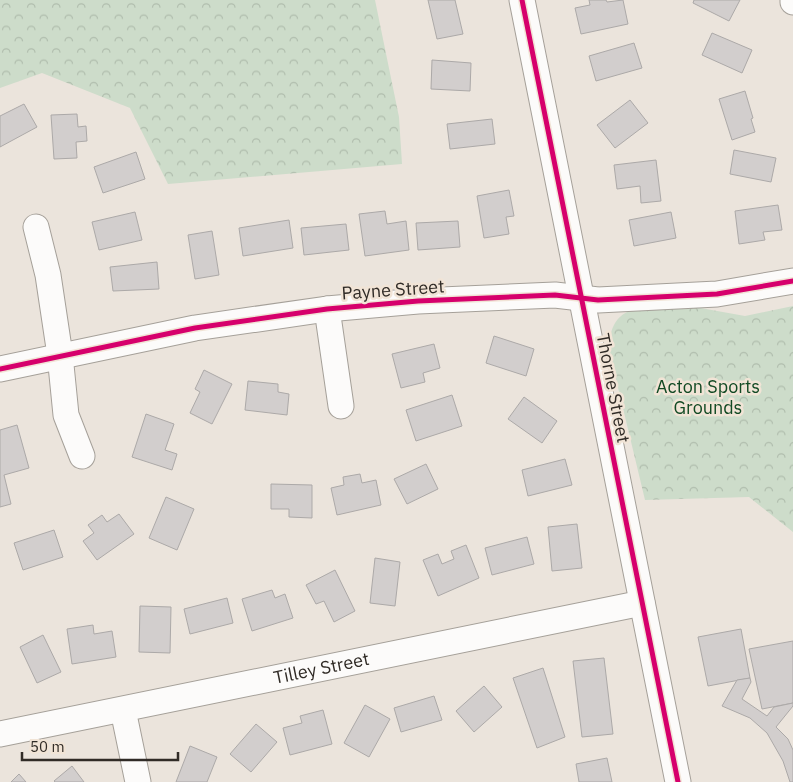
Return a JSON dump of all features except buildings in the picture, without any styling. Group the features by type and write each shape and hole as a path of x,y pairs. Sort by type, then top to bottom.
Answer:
{"street":[{"name":"Thorne Street","path":"522,0 678,782"},
{"path":"36,227 48,275 60,355 66,416 82,456"},
{"name":"Payne Street","path":"0,369 195,328 326,309 428,301 555,296 598,300 716,294 793,281"},
{"name":"Payne Street","path":"326,309 341,406"},
{"name":"Tilley Street","path":"0,734 642,604"},
{"path":"123,710 138,782"}],"green space":[{"path":"0,0 375,0 399,117 402,164 168,184 130,108 42,73 0,88"},
{"name":"Acton Sports Grounds","path":"684,305 745,316 793,306 793,532 749,497 645,500 609,350 611,334 616,322 632,310 643,307"}],"cycle path":[{"path":"522,0 678,782"},
{"path":"0,369 195,328 327,309 418,301 555,295 598,300 717,294 793,281"}]}
